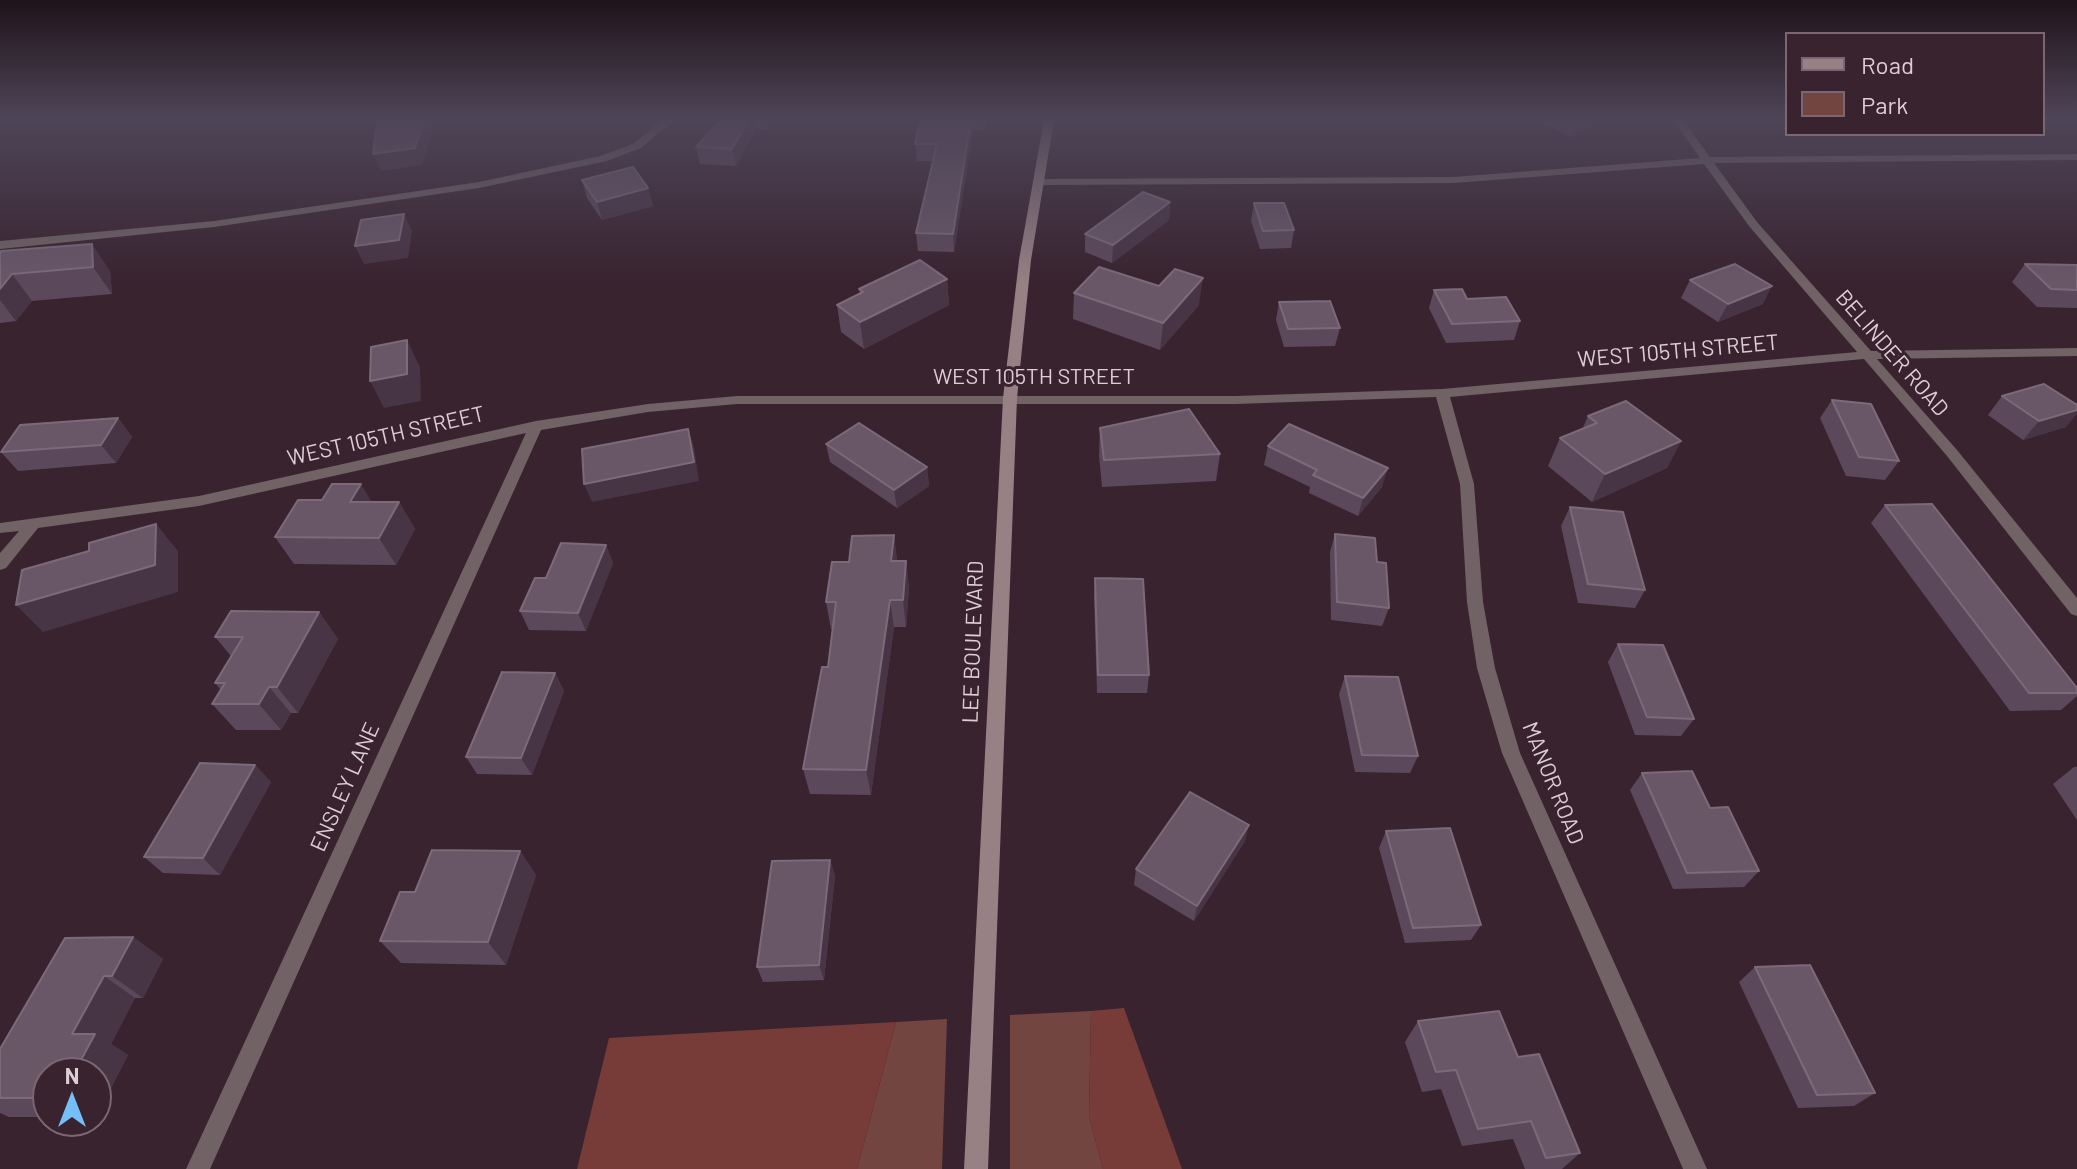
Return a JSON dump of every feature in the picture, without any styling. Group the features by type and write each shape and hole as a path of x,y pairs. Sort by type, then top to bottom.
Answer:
{"street":[{"path":"0,245 214,224 375,202 521,175"},
{"name":"LEE BOULEVARD","path":"976,1169 1010,398 1038,175"},
{"path":"1037,182 1453,180 1522,175"},
{"name":"BELINDER ROAD","path":"1716,175 1753,224 1869,355 2077,610"},
{"name":"WEST 105TH STREET","path":"0,528 199,501 536,426 648,408 737,400 1236,400 1442,393 1869,355 2077,352"},
{"name":"MANOR ROAD","path":"1442,393 1467,484 1475,602 1486,668 1511,753 1695,1169"},
{"name":"ENSLEY LANE","path":"198,1169 536,426"},
{"path":"0,564 33,524"}],"green space":[{"path":"1091,1011 1089,1116 1103,1169 1010,1169 1010,1015"},
{"path":"947,1019 942,1169 857,1169 896,1022"}],"shaded area":[{"path":"1124,1008 1182,1169 1103,1169 1089,1116 1091,1011"},
{"path":"896,1022 857,1169 577,1169 609,1038"}],"building":[{"path":"603,175 638,175 648,188 597,202 582,180"},
{"path":"930,175 962,175 953,234 916,233"},
{"path":"1143,192 1170,202 1113,245 1085,234"},
{"path":"1254,203 1284,203 1294,230 1263,231"},
{"path":"404,214 399,240 355,246 361,220"},
{"path":"92,244 93,267 12,274 0,289 1,251"},
{"path":"920,260 947,279 860,322 837,305 863,292 859,289"},
{"path":"1735,264 1772,286 1728,304 1690,280"},
{"path":"2025,264 2077,265 2077,290 2051,289"},
{"path":"1099,267 1159,286 1175,269 1203,278 1163,323 1074,293"},
{"path":"1462,289 1467,299 1506,297 1520,321 1452,324 1434,290"},
{"path":"1330,301 1340,328 1288,329 1279,302"},
{"path":"407,340 407,374 370,381 371,347"},
{"path":"2044,384 2077,405 2077,410 2039,421 2002,396"},
{"path":"1832,400 1871,404 1899,461 1859,457"},
{"path":"1626,401 1681,441 1605,474 1560,438 1597,423 1588,416"},
{"path":"1189,409 1220,454 1104,460 1100,428"},
{"path":"118,418 101,445 1,452 20,425"},
{"path":"859,423 927,467 894,490 826,444"},
{"path":"1289,424 1388,468 1363,498 1313,475 1317,470 1268,446"},
{"path":"688,429 694,462 584,484 582,449"},
{"path":"332,484 361,484 350,502 399,502 379,538 275,537 298,500 322,500"},
{"path":"1932,504 2077,688 2077,693 2029,693 1885,505"},
{"path":"1570,507 1623,512 1645,590 1588,584"},
{"path":"156,524 155,565 16,605 22,570 89,551 89,543"},
{"path":"1335,534 1375,538 1377,562 1386,563 1389,608 1337,602"},
{"path":"894,535 891,561 906,561 903,600 890,600 866,770 803,769 822,667 828,667 836,602 826,602 832,562 849,562 852,536"},
{"path":"561,543 606,545 578,613 520,611 535,578 546,578"},
{"path":"1095,578 1143,579 1149,675 1098,675"},
{"path":"231,611 319,612 277,687 269,687 259,704 212,704 225,683 215,683 243,637 215,637"},
{"path":"1618,644 1663,645 1694,719 1647,717"},
{"path":"502,672 555,673 521,758 466,757"},
{"path":"1345,676 1398,677 1418,756 1362,755"},
{"path":"200,763 255,765 203,858 144,857"},
{"path":"1692,771 1710,808 1728,807 1759,871 1687,873 1642,773"},
{"path":"1190,792 1249,825 1197,906 1136,869"},
{"path":"1450,828 1481,925 1413,928 1386,831"},
{"path":"432,850 520,851 488,942 380,941 400,892 415,892"},
{"path":"830,860 819,965 757,967 772,861"},
{"path":"133,937 112,976 104,976 72,1034 95,1034 83,1057 32,1057 32,1098 0,1098 0,1049 65,938"},
{"path":"1810,965 1875,1093 1817,1095 1755,967"},
{"path":"1499,1011 1518,1057 1539,1054 1580,1153 1546,1158 1531,1121 1478,1129 1456,1070 1436,1072 1418,1021"}]}
